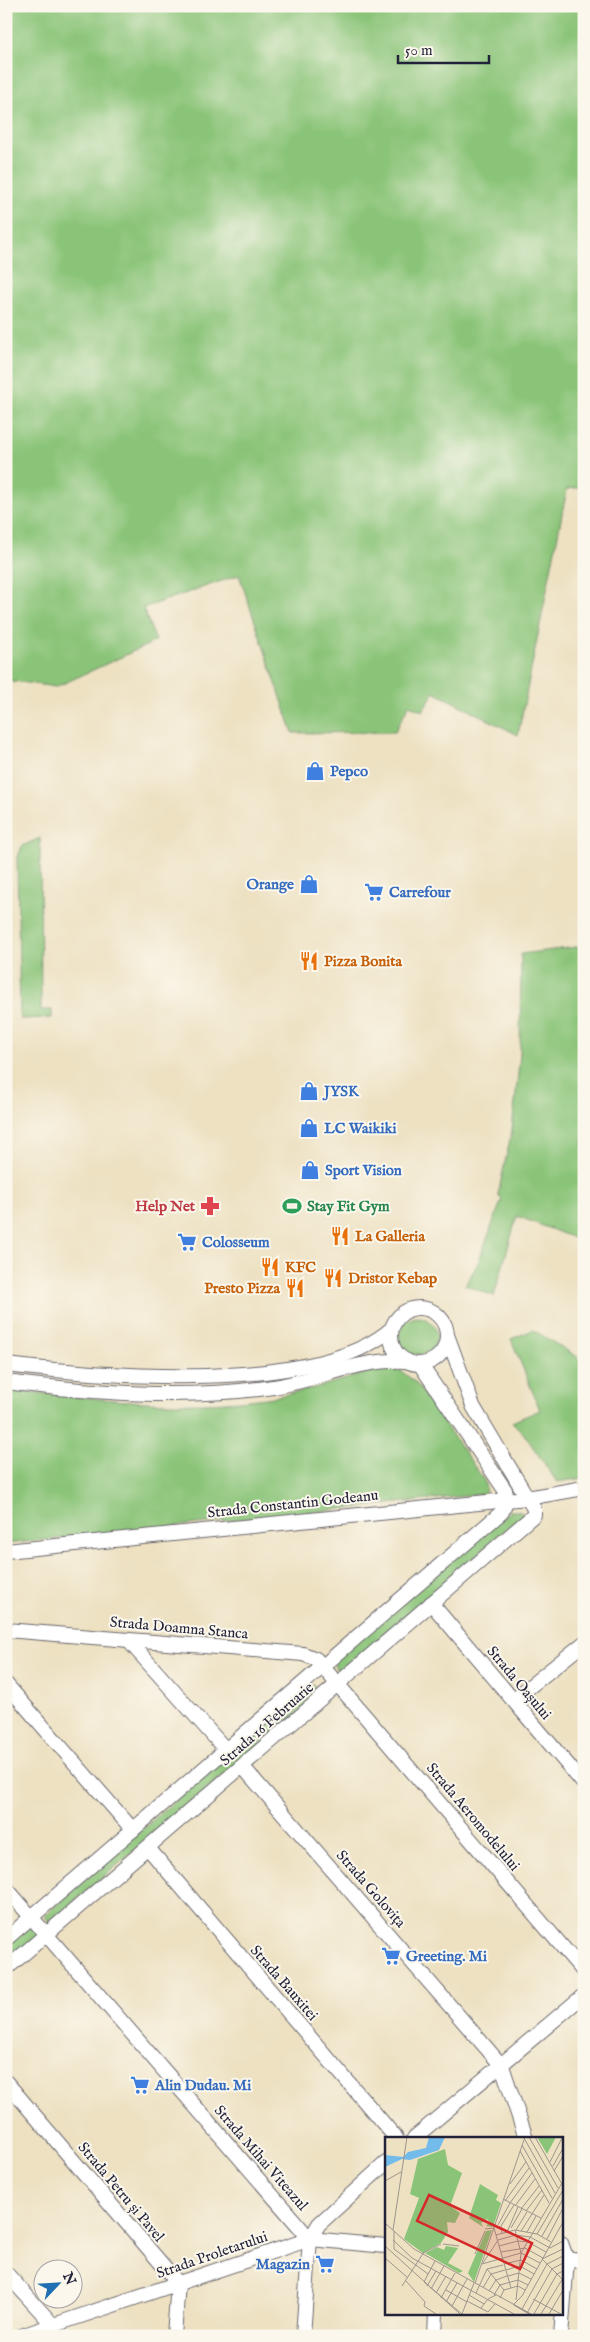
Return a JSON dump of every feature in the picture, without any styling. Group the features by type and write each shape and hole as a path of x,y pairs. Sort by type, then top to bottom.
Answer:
{"street":[{"path":"507,1498 500,1482 414,1363 400,1357 392,1344 391,1329 394,1322 405,1311 420,1307 439,1316 445,1327 473,1406 527,1498"},
{"path":"6,1365 78,1374 147,1376 263,1372 338,1357 367,1346 391,1329"},
{"path":"6,1382 112,1392 175,1393 233,1391 274,1387 372,1362 414,1363 436,1358 442,1351 447,1335"},
{"name":"Strada Constantin Godeanu","path":"6,1551 507,1498 527,1498 584,1488"},
{"name":"Strada 16 Februarie","path":"6,1940 502,1512 507,1498"},
{"name":"Strada 16 Februarie","path":"6,1969 534,1515 534,1509 527,1498"},
{"name":"Strada Oașului","path":"431,1603 583,1783"},
{"name":"Strada Doamna Stanca","path":"6,1630 303,1654 316,1659 338,1683"},
{"path":"128,1640 226,1750"},
{"path":"513,1700 584,1643"},
{"name":"Strada Aeromodelului","path":"338,1683 584,1972"},
{"path":"6,1684 134,1830"},
{"name":"Strada Golovița","path":"243,1767 502,2066 526,2137"},
{"name":"Strada Bauxitei","path":"148,1848 395,2137"},
{"name":"Strada Mihai Viteazul","path":"6,1888 310,2239"},
{"path":"415,2137 584,1996"},
{"name":"Strada Petru și Pavel","path":"6,2082 178,2283"},
{"path":"303,2336 310,2239 319,2224 385,2164"},
{"path":"310,2239 385,2246"},
{"name":"Strada Proletarului","path":"21,2336 52,2330 178,2283 310,2239"},
{"path":"562,2311 564,2260 584,2261"},
{"path":"6,2273 52,2330"},
{"path":"174,2336 178,2283"},
{"path":"434,2336 436,2314"},
{"path":"561,2336 562,2314"}],"green space":[{"path":"6,6 584,6 584,487 567,489 518,735 434,692 423,711 409,705 395,732 293,733 239,575 143,608 156,641 56,687 6,680"},
{"path":"40,838 41,1010 52,1010 52,1018 20,1019 17,860 22,846"},
{"path":"584,946 584,1242 517,1216 494,1296 465,1285 477,1265 502,1199 498,1194 512,1130 520,1055 521,954"},
{"path":"418,1317 432,1322 437,1336 432,1350 418,1355 404,1350 399,1336 404,1322"},
{"path":"533,1330 584,1361 584,1478 557,1482 524,1434 512,1422 540,1410 511,1339"},
{"path":"389,1369 401,1371 415,1382 484,1480 486,1489 484,1494 6,1544 6,1390 159,1403 220,1402 282,1395 376,1370"},
{"path":"510,1511 518,1511 524,1514 349,1666 344,1669 336,1669 334,1664 337,1658"},
{"path":"313,1685 318,1695 49,1923 45,1915 305,1686"},
{"path":"30,1923 44,1931 6,1964 6,1943"}],"place":[{"name":"Pepco","path":"315,771"},
{"name":"Orange","path":"309,884"},
{"name":"Carrefour","path":"374,892"},
{"name":"Pizza Bonita","path":"309,961"},
{"name":"JYSK","path":"309,1091"},
{"name":"LC Waikiki","path":"309,1128"},
{"name":"Sport Vision","path":"310,1170"},
{"name":"Help Net","path":"210,1206"},
{"name":"Stay Fit Gym","path":"292,1206"},
{"name":"La Galleria","path":"340,1236"},
{"name":"Colosseum","path":"187,1242"},
{"name":"KFC","path":"270,1267"},
{"name":"Dristor Kebap","path":"333,1278"},
{"name":"Presto Pizza","path":"295,1288"},
{"name":"Greeting. Mi","path":"391,1956"},
{"name":"Alin Dudau. Mi","path":"140,2085"},
{"name":"Magazin","path":"325,2264"}]}
